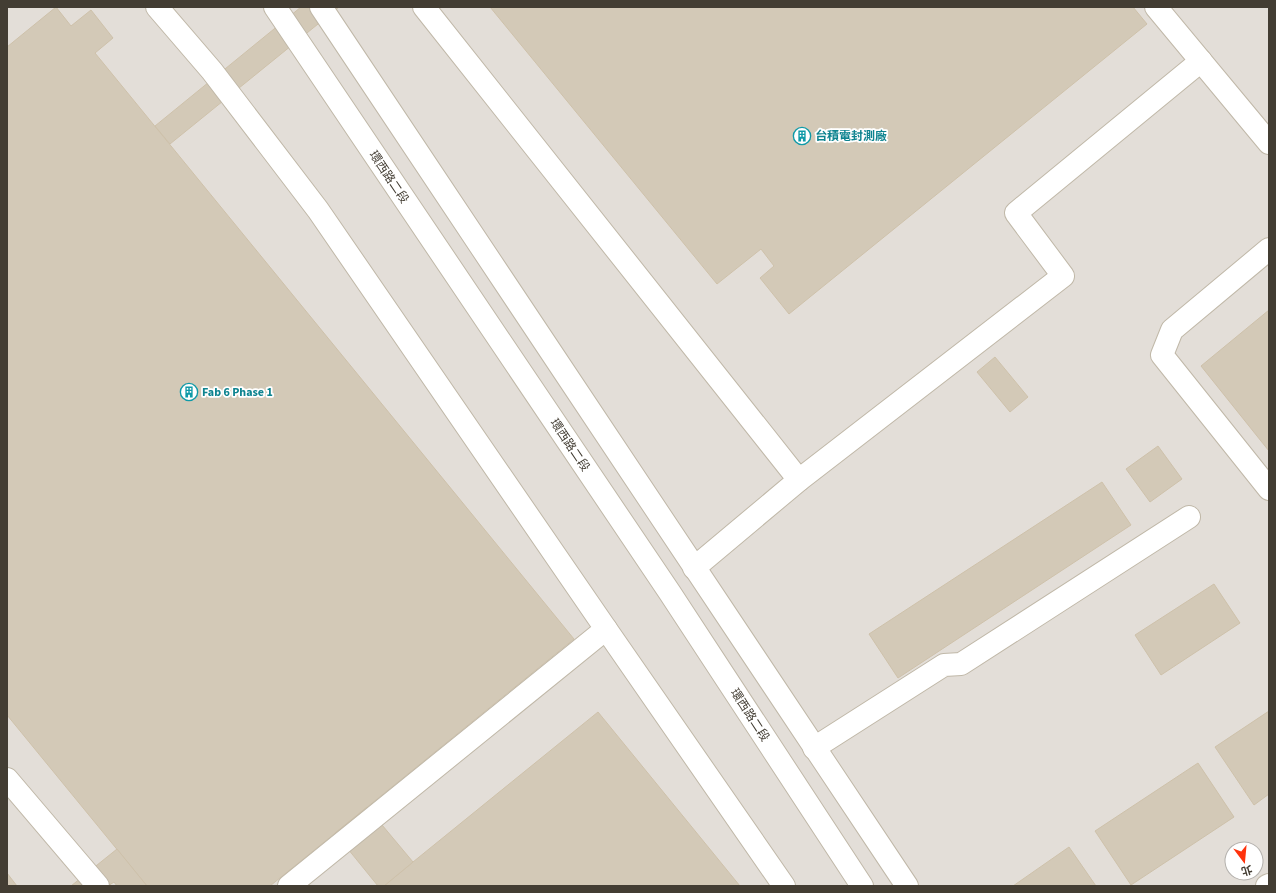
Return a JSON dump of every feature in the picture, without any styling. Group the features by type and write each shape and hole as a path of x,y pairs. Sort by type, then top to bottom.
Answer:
{"street":[{"path":"157,7 212,71 318,210 784,886"},
{"name":"環西路二段","path":"276,7 665,586 862,886"},
{"path":"321,7 907,886"},
{"path":"424,7 799,480"},
{"path":"1156,7 1269,143"},
{"path":"694,568 799,480 1063,276 1016,213 1200,61"},
{"path":"1269,249 1172,330 1162,355 1269,489"},
{"path":"814,748 944,665 961,664 1189,517"},
{"path":"289,886 606,629"},
{"path":"7,779 98,886"}],"shaded area":[{"path":"7,7 1269,7 1269,886 7,886"}],"building":[{"name":"Fab 6 Phase 1","path":"56,7 71,26 91,10 113,38 95,53 574,639 270,886 147,886 7,715 7,47"},
{"path":"301,7 339,7 170,144 155,126"},
{"name":"台積電封測廠","path":"490,7 1133,7 1147,24 789,314 760,278 774,266 761,249 717,284"},
{"path":"1269,310 1269,451 1201,366"},
{"path":"995,357 1028,397 1010,412 977,372"},
{"path":"1158,446 1182,479 1150,502 1126,469"},
{"path":"1102,482 1131,525 898,678 869,634"},
{"path":"1214,584 1240,623 1161,675 1135,635"},
{"path":"1269,711 1269,794 1254,805 1215,747"},
{"path":"598,712 740,886 384,886 413,862"},
{"path":"1198,763 1234,817 1131,885 1095,831"},
{"path":"367,807 413,862 384,886 378,886 335,833"},
{"path":"1069,847 1096,886 1013,886"},
{"path":"117,849 147,886 117,886 114,882 108,886 71,886"},
{"path":"7,873 17,886 7,886"}],"place":[{"name":"台積電封測廠","path":"802,136"},
{"name":"Fab 6 Phase 1","path":"189,392"}]}
